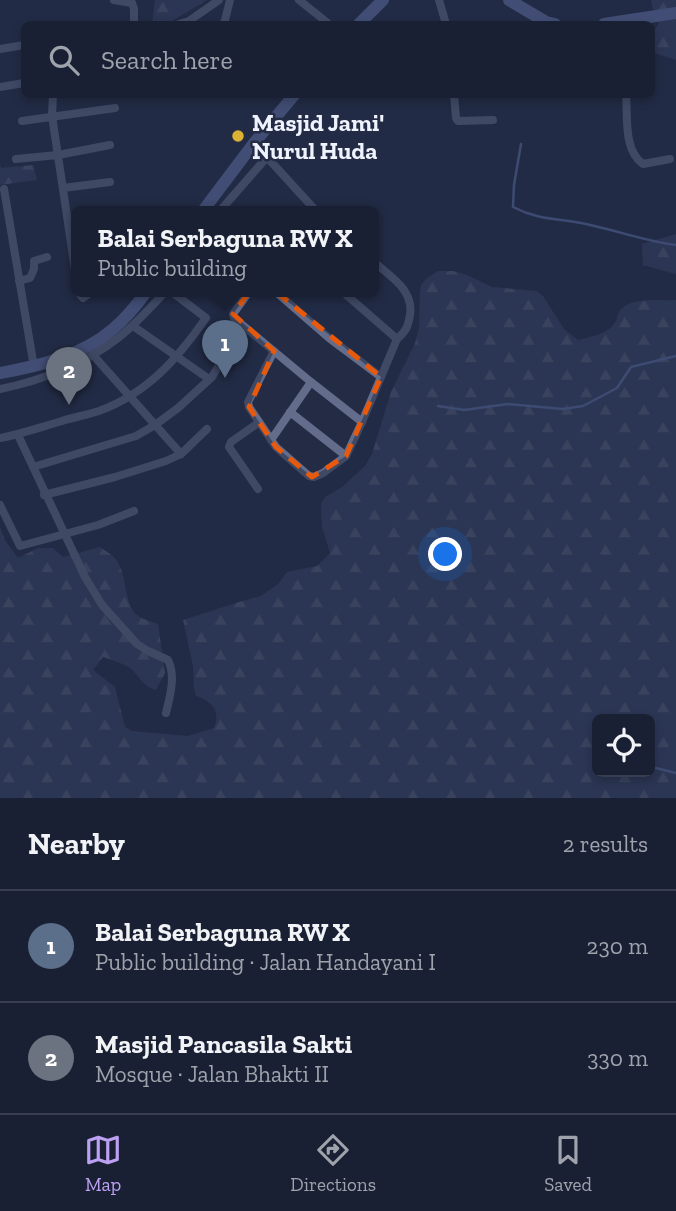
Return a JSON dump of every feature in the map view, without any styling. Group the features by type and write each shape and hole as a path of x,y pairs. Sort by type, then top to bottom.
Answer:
{"main road":[{"path":"362,21 383,0"},
{"path":"509,0 544,21"},
{"path":"629,21 676,13"},
{"path":"207,206 292,98"},
{"path":"0,373 28,368 114,335 142,297"}],"street":[{"path":"114,0 132,3 134,21"},
{"path":"190,21 219,0"},
{"path":"225,21 230,0"},
{"path":"299,0 325,21"},
{"path":"439,0 445,21"},
{"path":"0,49 21,46"},
{"path":"0,87 21,84"},
{"path":"53,98 52,116 71,221"},
{"path":"454,98 458,121 493,120"},
{"path":"626,98 632,152 639,162 643,164 670,159"},
{"path":"22,121 114,108"},
{"path":"254,143 311,206"},
{"path":"16,159 58,155 110,145"},
{"path":"224,206 267,157"},
{"path":"63,188 110,182"},
{"path":"4,189 19,281 28,368 26,384"},
{"path":"19,281 30,278 34,261 47,257"},
{"path":"274,351 248,402 249,408 276,447 312,477 323,473 346,456 397,339 407,330 411,308 408,294 379,266"},
{"path":"0,389 26,384 93,355 114,335 133,326 160,297"},
{"path":"0,438 97,412 130,397 152,382 176,357 206,318 179,297"},
{"path":"246,297 233,316 362,422"},
{"path":"282,297 329,338 381,377"},
{"path":"349,297 397,339"},
{"path":"133,326 209,379"},
{"path":"33,467 136,436 155,425 209,379 234,339"},
{"path":"93,355 181,454"},
{"path":"271,440 311,382"},
{"path":"290,412 346,456"},
{"path":"258,423 231,442 229,447 258,489"},
{"path":"44,495 150,467 181,454 207,429"},
{"path":"18,435 44,495 102,605 137,644 148,652 169,660 172,667 172,684 166,713"},
{"path":"0,505 20,547 98,525 134,511"}],"highlighted area":[{"path":"259,278 381,377 346,456 312,477 276,447 249,407 274,351 233,314"}],"green space":[{"path":"155,0 207,0 172,21 152,21"},
{"path":"651,0 676,0 676,60 655,53 655,29 659,23"},
{"path":"0,164 1,168 33,165 37,180 0,185"},
{"path":"676,234 676,274 643,265 642,244"},
{"path":"438,271 453,271 492,287 537,291 564,329 578,340 607,330 626,305 640,301 676,300 676,798 0,798 0,527 5,540 18,558 38,548 53,548 63,557 100,547 118,563 133,610 142,618 158,624 165,673 156,690 144,683 130,668 103,657 93,670 115,687 125,727 132,731 188,736 214,728 214,708 196,696 193,666 183,620 261,596 278,584 287,572 317,566 330,553 322,527 321,504 325,497 341,488 365,466 372,454 391,392 415,343 419,328 421,285"}],"waterway":[{"path":"521,144 513,207 541,217 586,224 676,245"},
{"path":"438,406 464,410 508,404 562,409 583,406 617,388 631,367 676,356"},
{"path":"656,768 676,773"}],"place":[{"name":"Masjid Jami' Nurul Huda","path":"238,136"},
{"name":"Balai Serbaguna RW X","path":"225,378"},
{"name":"Masjid Pancasila Sakti","path":"69,405"}]}
